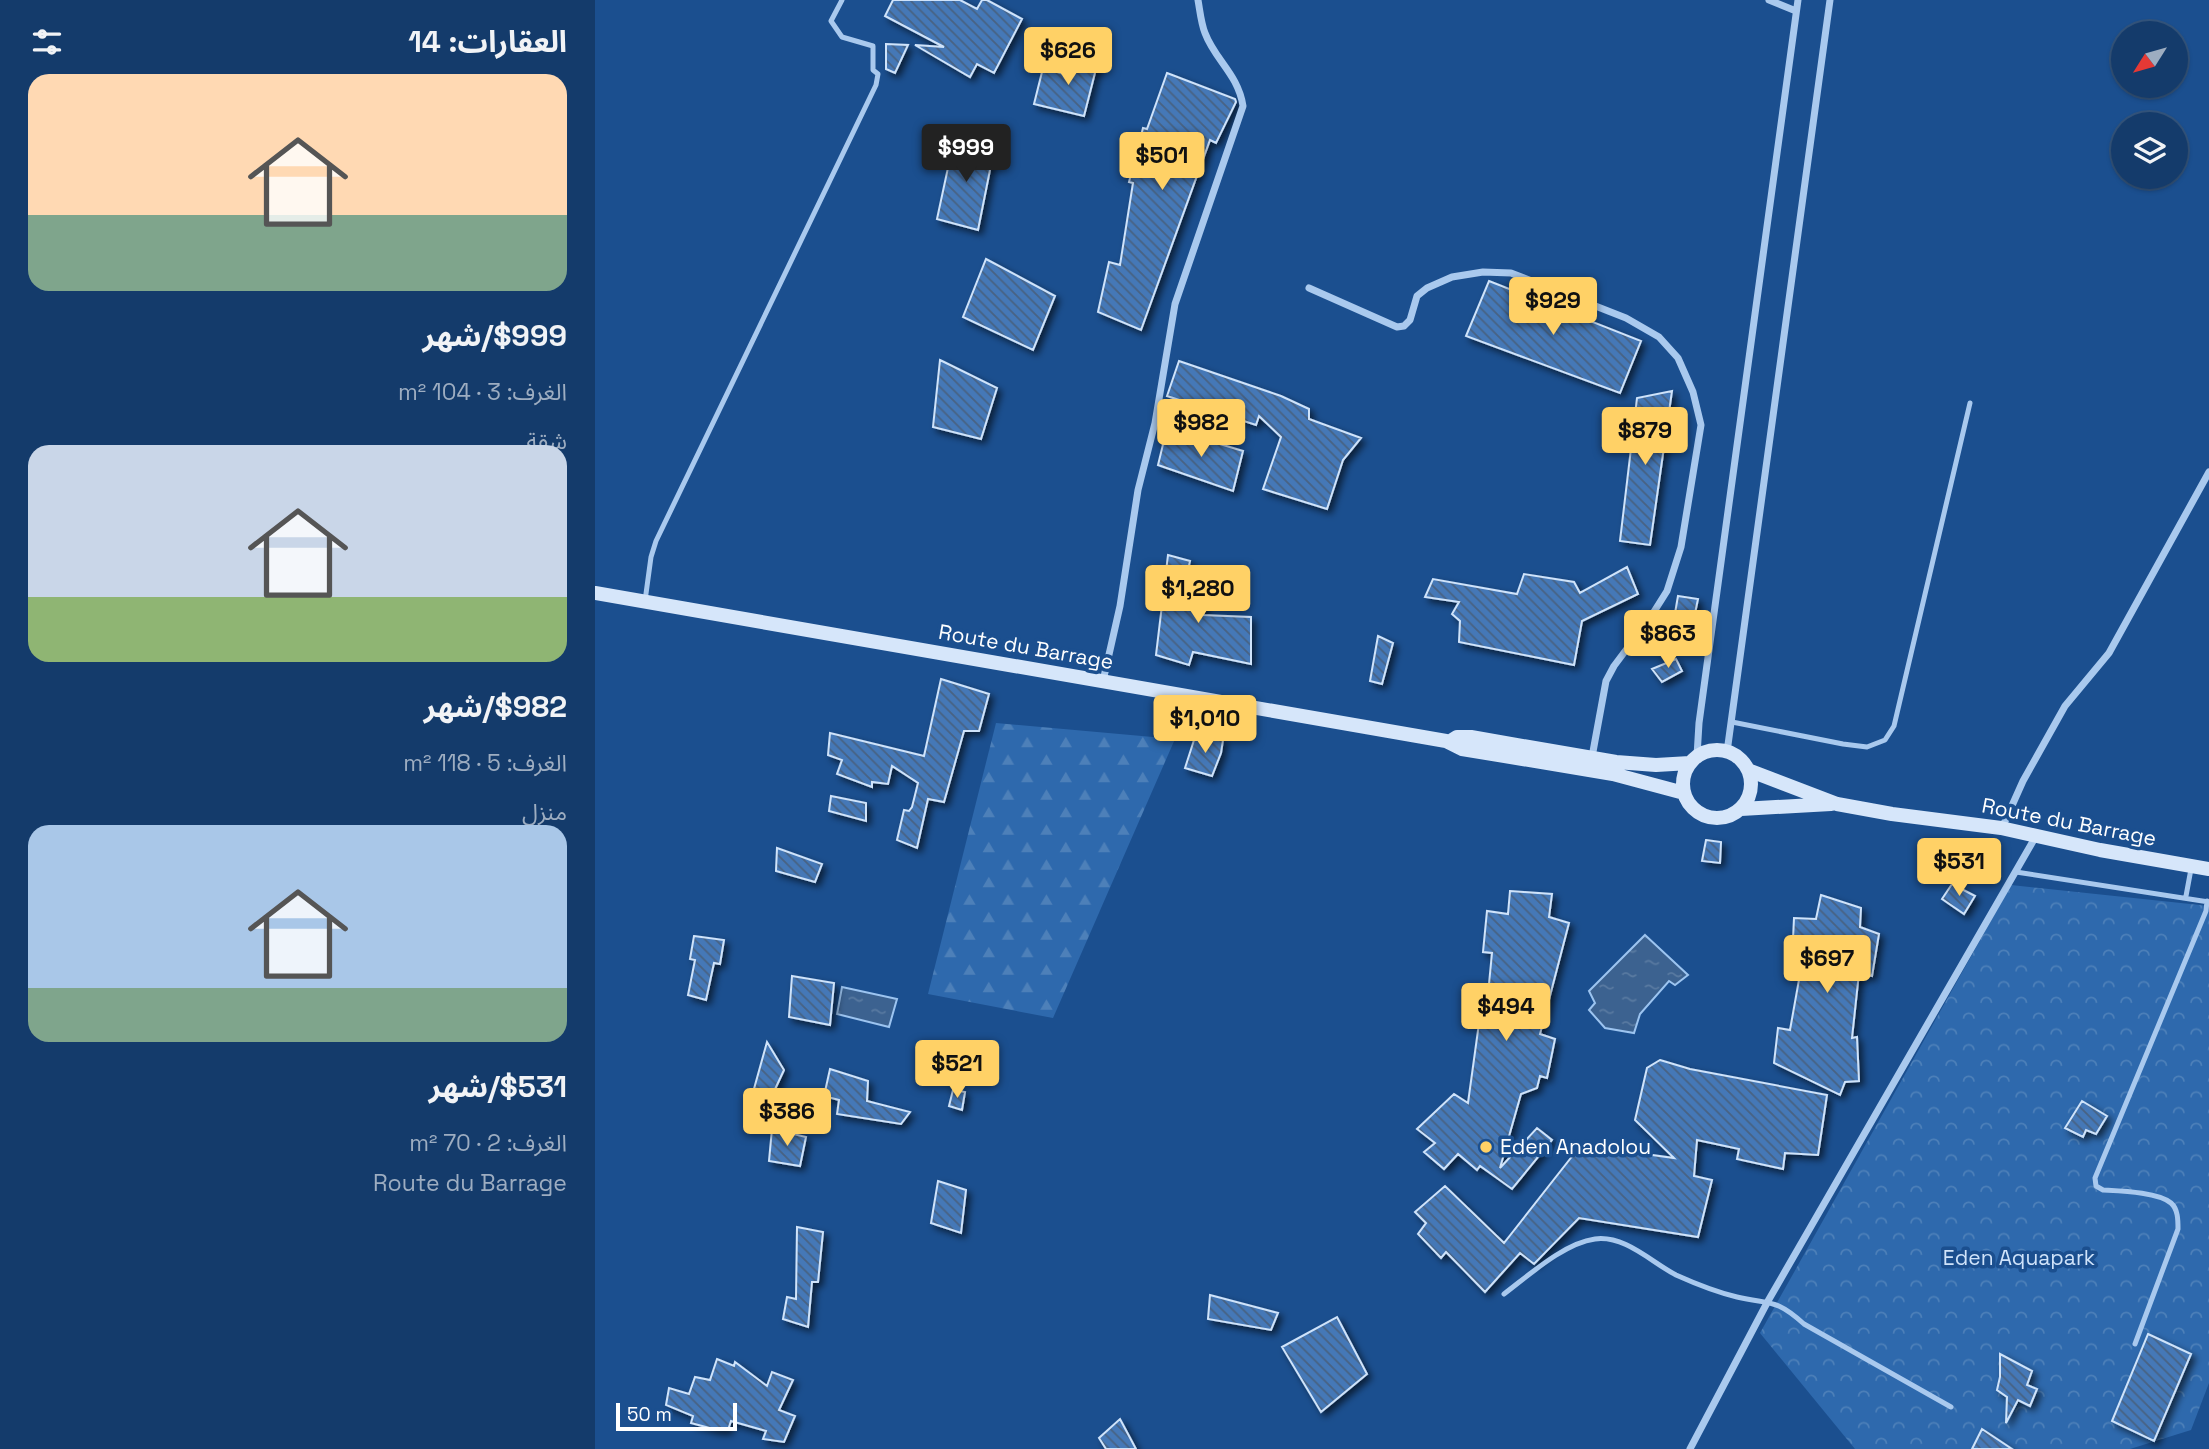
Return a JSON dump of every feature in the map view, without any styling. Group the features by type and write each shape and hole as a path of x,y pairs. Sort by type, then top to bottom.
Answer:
{"main road":[{"name":"Route du Barrage","path":"595,593 1449,742 1462,749 1613,774 1684,793 1697,812 1710,818 1722,818 1741,809 1837,804"},
{"name":"Route du Barrage","path":"1449,742 1457,737 1476,737 1640,764 1694,760 1708,751 1727,752 1737,755 1748,770 1837,804 2001,828 2209,869"},
{"path":"1684,793 1683,777 1694,760"},
{"path":"1741,809 1751,791 1748,770"}],"street":[{"path":"1103,682 1120,606 1138,490 1157,411 1174,304 1244,106 1234,78 1205,34 1198,0"},
{"path":"1769,0 1797,11"},
{"path":"1694,760 1798,0"},
{"path":"1727,752 1830,0"},
{"path":"1309,288 1397,327 1404,326 1410,320 1417,296 1427,288 1453,277 1483,272 1511,274 1626,318 1659,337 1678,358 1693,392 1701,425 1681,547 1667,591 1606,681 1592,757"},
{"path":"2001,828 2023,781 2065,706 2109,653 2209,472"},
{"path":"1690,1449 1768,1301 2036,836"}],"lane":[{"path":"645,601 651,556 656,541 876,85 878,74 873,70 873,46 842,37 831,21 842,0"},
{"path":"1733,722 1867,747 1885,740 1894,726 1970,403"},
{"path":"2186,897 2191,867"},
{"path":"2016,872 2208,902 2095,1178 2097,1186 2103,1190 2157,1196 2171,1203 2178,1215 2178,1230 2135,1344"},
{"path":"1504,1294 1565,1250 1582,1241 1608,1239 1629,1247 1675,1274 1713,1290 1768,1301 1787,1309 1804,1324 1951,1407"}],"green space":[{"path":"996,723 1175,739 1053,1018 928,994"},
{"name":"Eden Aquapark","path":"2011,885 2209,906 2209,1383 2191,1430 2130,1449 1855,1449 1760,1333"}],"water":[{"path":"1645,935 1688,975 1675,985 1669,981 1640,1014 1634,1033 1605,1028 1589,1010 1595,1003 1589,991"},
{"path":"842,987 897,999 889,1027 837,1014"}],"building":[{"path":"893,0 960,0 977,9 982,0 987,0 1022,19 994,73 977,64 970,77 915,45 944,47 885,16"},
{"path":"886,44 908,45 895,73 886,69"},
{"path":"1076,55 1098,61 1084,116 1034,104 1043,68 1071,76"},
{"path":"1167,73 1235,99 1236,102 1216,143 1210,140 1141,330 1098,312 1109,262 1120,265 1133,183 1129,182 1143,128 1147,129"},
{"path":"955,135 994,150 978,230 937,219"},
{"path":"986,259 1055,296 1033,350 963,317"},
{"path":"1489,281 1641,341 1620,393 1466,336"},
{"path":"940,360 997,388 981,439 933,427"},
{"path":"1179,361 1281,396 1309,409 1309,419 1361,438 1343,460 1327,509 1263,489 1281,437 1259,416 1256,425 1167,396"},
{"path":"1672,391 1650,545 1620,541 1637,398"},
{"path":"1167,428 1243,451 1233,491 1158,465"},
{"path":"1168,555 1190,561 1182,598 1205,607 1203,615 1251,617 1251,664 1193,652 1189,665 1156,655"},
{"path":"1627,567 1638,594 1582,621 1574,665 1459,642 1460,621 1452,614 1459,602 1425,597 1433,579 1517,594 1524,574 1574,582 1580,593"},
{"path":"1678,596 1698,599 1688,647 1670,642"},
{"path":"1378,636 1393,643 1382,684 1370,681"},
{"path":"1676,659 1682,671 1662,682 1652,669"},
{"path":"941,679 989,694 979,731 964,731 944,802 928,799 917,848 897,840 904,810 909,811 912,807 918,783 892,766 888,784 872,782 872,787 837,774 842,760 828,755 830,733 924,756"},
{"path":"1211,735 1223,740 1212,776 1185,768 1195,737 1210,741"},
{"path":"831,796 866,803 866,821 829,811"},
{"path":"1706,840 1721,842 1720,863 1702,861"},
{"path":"777,848 822,864 815,882 776,871"},
{"path":"1952,884 1975,896 1964,914 1942,899"},
{"path":"1510,891 1552,894 1549,917 1569,923 1540,1034 1555,1039 1547,1078 1540,1076 1537,1088 1521,1094 1500,1168 1537,1128 1552,1140 1512,1189 1480,1166 1477,1170 1458,1154 1444,1169 1424,1152 1435,1143 1417,1129 1454,1094 1468,1103 1479,1023 1485,1025 1492,953 1483,952 1487,911 1508,914"},
{"path":"1821,895 1861,908 1860,927 1879,934 1872,976 1859,973 1852,1038 1857,1037 1859,1081 1845,1082 1840,1095 1774,1063 1778,1028 1790,1030 1802,963 1792,961 1794,918 1816,919"},
{"path":"694,936 724,940 720,964 714,963 706,1000 688,995 695,960 690,959"},
{"path":"792,976 834,983 830,1025 789,1017"},
{"path":"767,1042 784,1070 770,1100 752,1096"},
{"path":"1660,1060 1690,1069 1827,1095 1818,1155 1785,1153 1783,1169 1737,1159 1739,1149 1697,1140 1694,1176 1712,1180 1698,1237 1579,1218 1534,1264 1520,1253 1485,1292 1446,1252 1441,1258 1418,1234 1426,1223 1415,1212 1445,1186 1504,1243 1581,1145 1674,1158 1635,1120 1647,1068"},
{"path":"830,1069 868,1081 867,1101 910,1112 901,1124 837,1114 839,1100 824,1096"},
{"path":"953,1090 965,1092 962,1110 949,1106"},
{"path":"2082,1101 2107,1116 2096,1134 2086,1130 2083,1137 2065,1128"},
{"path":"772,1129 806,1137 800,1166 769,1161"},
{"path":"938,1181 966,1190 961,1233 931,1223"},
{"path":"797,1227 823,1232 818,1282 812,1282 808,1327 783,1319 787,1297 796,1299"},
{"path":"1210,1295 1278,1313 1271,1330 1208,1319"},
{"path":"1337,1317 1367,1374 1321,1412 1282,1347"},
{"path":"2148,1334 2191,1354 2154,1441 2112,1421"},
{"path":"2000,1354 2032,1371 2027,1385 2037,1389 2030,1406 2018,1400 2006,1423 2007,1397 1997,1390"},
{"path":"717,1359 734,1366 735,1362 767,1386 772,1372 793,1380 779,1410 795,1416 784,1442 763,1439 766,1431 731,1421 728,1430 691,1423 693,1416 666,1405 669,1388 689,1394 695,1377 710,1380"},
{"path":"1120,1419 1136,1449 1106,1449 1099,1438"},
{"path":"1982,1429 2012,1449 1972,1449"}],"place":[{"name":"Eden Anadolou","path":"1486,1147"}]}
